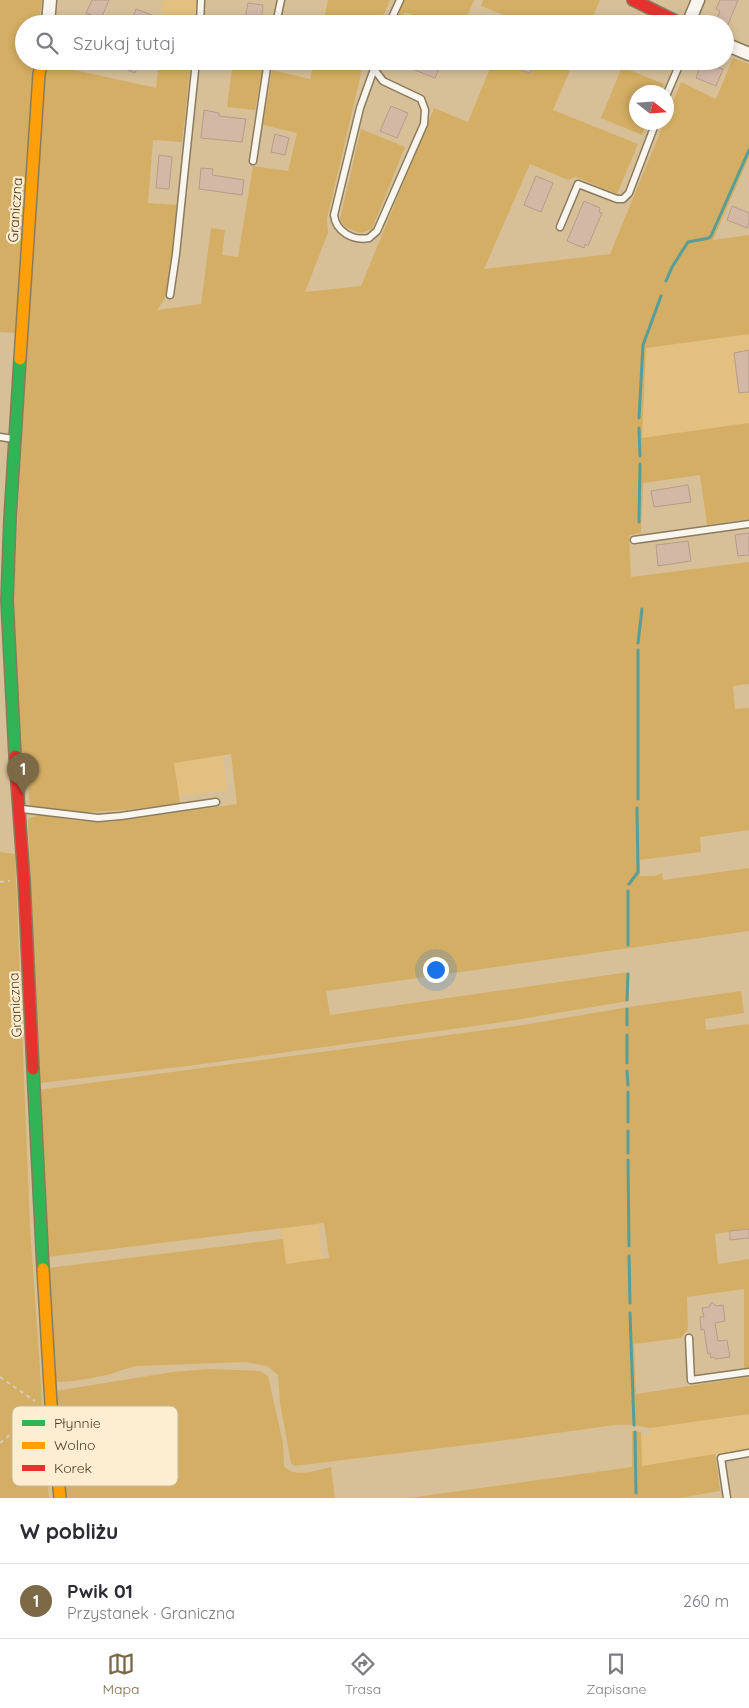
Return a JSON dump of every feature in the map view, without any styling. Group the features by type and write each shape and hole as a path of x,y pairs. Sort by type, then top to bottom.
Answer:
{"street":[{"path":"49,15 50,0"},
{"path":"633,0 664,15"},
{"path":"692,15 698,0"},
{"path":"734,48 749,54"},
{"name":"Graniczna","path":"40,70 10,518 7,600 18,809 24,880 51,1404"}],"lane":[{"path":"200,15 201,0"},
{"path":"278,15 281,0"},
{"path":"393,15 400,0"},
{"path":"170,295 195,70"},
{"path":"253,161 267,70"},
{"path":"374,70 383,81 421,100 425,110 425,117 413,150 377,231 369,238 358,239 339,229 334,215 360,108 374,70"},
{"path":"671,85 677,70"},
{"path":"560,227 578,184 617,199 625,197 653,130"},
{"path":"0,437 16,439"},
{"path":"634,540 749,524"},
{"path":"18,809 98,818 216,802"},
{"path":"689,1338 691,1380 749,1372"},
{"path":"727,1498 721,1458 749,1453"}],"path":[{"path":"0,1377 34,1401 51,1404"},
{"path":"0,1443 12,1433"}],"shaded area":[{"path":"0,0 42,0 40,15 15,15 15,70 33,70 17,333 0,332"},
{"path":"163,0 196,0 195,15 162,15"},
{"path":"328,0 390,0 384,15 325,15"},
{"path":"404,0 474,0 468,15 412,15 405,12 404,15 397,15"},
{"path":"483,0 600,0 594,15 504,15 481,6"},
{"path":"734,58 749,64 749,157 713,240 749,235 749,334 646,348 642,438 749,423 749,519 707,525 700,475 643,483 641,533 629,535 631,577 749,562 749,684 733,686 735,709 749,708 749,830 700,837 701,852 640,860 640,876 654,876 662,873 663,880 749,868 749,931 326,991 330,1015 629,972 629,1001 503,1022 188,1066 40,1083 28,820 41,815 79,821 111,822 237,804 231,754 174,763 180,804 70,813 52,808 30,807 28,783 21,756 13,602 43,70 75,70 156,88 158,70 190,70 182,142 153,140 148,203 177,205 168,290 157,310 201,304 211,228 225,230 222,255 238,257 253,166 288,171 297,133 263,125 272,70 310,79 312,70 362,70 327,219 328,233 305,292 361,286 434,108 468,122 489,70 570,70 553,110 638,144 617,194 576,177 568,180 530,164 484,269 610,254 661,130 674,130 674,100 681,82 716,99 728,70 734,70"},
{"path":"232,70 262,70 255,110 227,107"},
{"path":"621,70 629,70 664,84 629,85 629,130 601,118"},
{"path":"361,129 405,147 372,229 360,233 345,227 340,219"},
{"path":"630,130 644,130 642,135"},
{"path":"749,334 749,423 642,438 646,348"},
{"path":"223,756 227,790 178,796 173,763"},
{"path":"0,852 15,854 30,1226 43,1406 12,1406 12,1486 48,1486 49,1498 0,1498"},
{"path":"741,991 744,1013 705,1019 706,1030 749,1024 749,1229 715,1234 718,1264 749,1259 749,1368 744,1369 744,1289 687,1297 688,1329 681,1338 634,1344 636,1394 749,1377 749,1414 650,1428 615,1425 294,1466 291,1463 280,1403 278,1375 267,1366 245,1362 137,1366 96,1377 55,1382 48,1268 283,1239 286,1264 329,1258 324,1223 47,1257 38,1090 523,1025"},
{"path":"318,1224 322,1259 286,1264 281,1229"},
{"path":"209,1369 260,1371 268,1376 283,1443 284,1466 289,1470 300,1473 331,1467 335,1498 63,1498 62,1486 178,1486 178,1406 56,1406 55,1391 173,1372"},
{"path":"749,1414 749,1449 642,1466 641,1435 650,1435 650,1428"},
{"path":"632,1431 641,1432 642,1466 715,1454 720,1491 680,1498 408,1498 632,1467"}],"building":[{"path":"92,0 109,0 103,15 86,13"},
{"path":"720,0 738,0 732,15 719,15 720,11 716,9"},
{"path":"248,3 263,5 262,15 246,15"},
{"path":"136,9 152,15 134,15"},
{"path":"415,70 438,70 435,78"},
{"path":"699,70 723,70 716,86 696,78"},
{"path":"391,106 408,113 397,138 380,131"},
{"path":"204,110 219,113 219,116 246,119 242,142 201,138"},
{"path":"275,134 289,138 285,155 271,152"},
{"path":"159,155 172,157 169,189 156,188"},
{"path":"201,168 213,169 212,175 244,180 242,195 199,189"},
{"path":"536,176 553,183 541,212 524,205"},
{"path":"584,201 600,208 599,212 602,213 588,246 585,244 584,248 567,241"},
{"path":"732,206 749,213 747,228 727,220"},
{"path":"749,350 749,392 739,393 734,353"},
{"path":"688,485 691,502 654,507 651,491"},
{"path":"749,533 749,555 738,556 735,535"},
{"path":"688,541 691,561 658,566 656,545"},
{"path":"749,1229 749,1238 730,1240 730,1231"},
{"path":"712,1302 716,1306 723,1305 725,1321 715,1323 718,1341 727,1340 730,1357 715,1359 714,1357 711,1358 710,1353 708,1354 704,1329 701,1330 700,1317 704,1317 702,1308 709,1307"}],"waterway":[{"path":"666,281 672,267 688,242 711,236 749,150"},
{"path":"639,418 643,345 661,296"},
{"path":"639,428 640,456"},
{"path":"639,522 640,464"},
{"path":"638,643 642,609"},
{"path":"638,650 638,799"},
{"path":"629,884 638,872 637,808"},
{"path":"628,891 628,945"},
{"path":"627,1000 628,974"},
{"path":"627,1009 627,1025"},
{"path":"627,1035 627,1063"},
{"path":"627,1071 628,1085"},
{"path":"628,1092 628,1122"},
{"path":"628,1131 628,1153"},
{"path":"628,1160 629,1246"},
{"path":"629,1256 630,1303"},
{"path":"630,1313 634,1425"},
{"path":"635,1432 636,1493"}],"traffic: fast":[{"path":"15,756 7,600 20,359"},
{"path":"33,1069 43,1269"}],"traffic: slow":[{"path":"20,359 40,70"},
{"path":"43,1269 51,1406"},
{"path":"59,1486 60,1498"}],"traffic: jam":[{"path":"633,0 664,15"},
{"path":"15,756 24,880 33,1069"}],"place":[{"name":"Pwik 01","path":"23,794"}]}
